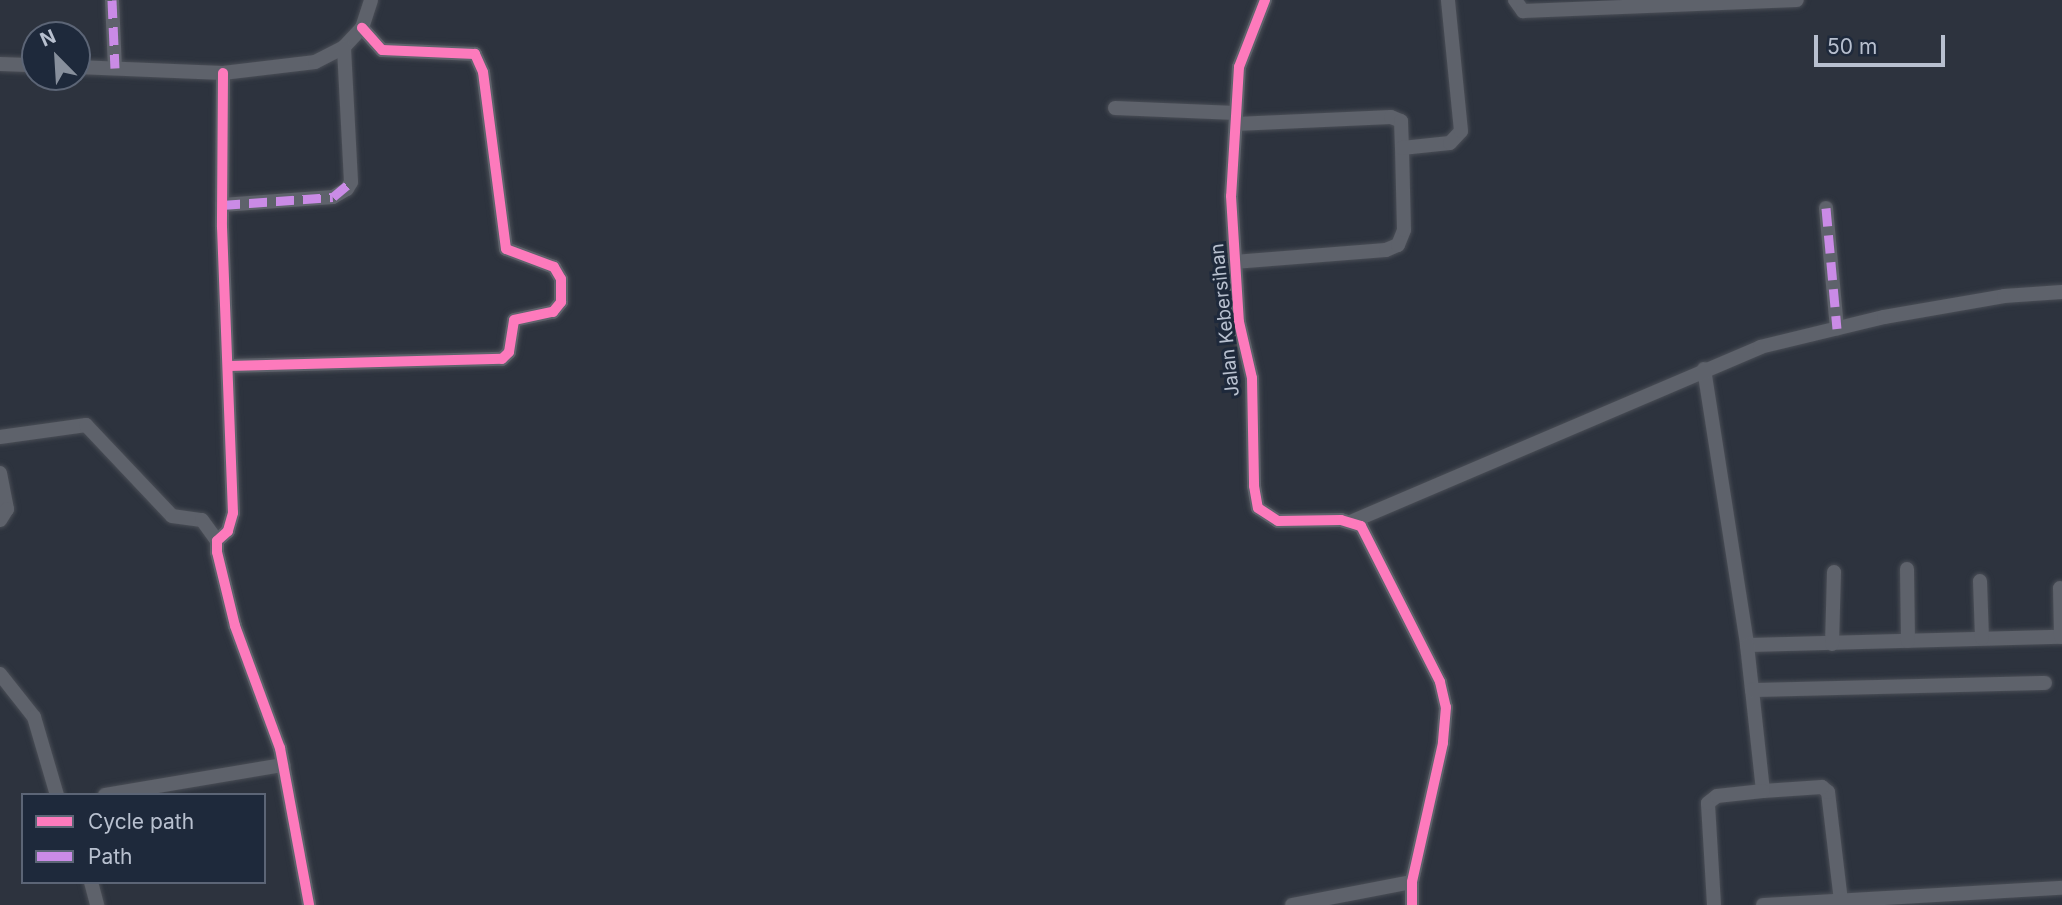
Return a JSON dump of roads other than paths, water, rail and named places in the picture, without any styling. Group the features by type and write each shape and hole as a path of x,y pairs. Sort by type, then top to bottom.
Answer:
{"street":[{"path":"112,0 115,68"},
{"path":"91,67 223,73 315,62 344,47 362,29 371,0"},
{"name":"Jalan Kebersihan","path":"1265,0 1239,67 1231,195 1239,322 1252,378 1258,508 1278,522 1353,521"},
{"path":"1402,148 1450,143 1461,131 1448,0"},
{"path":"1515,0 1523,11 1797,0"},
{"path":"229,366 502,359 509,352 512,322 553,312 561,302 561,279 554,267 506,249 485,85 475,54 382,50 362,29"},
{"path":"222,205 333,197 347,188 351,182 344,47"},
{"path":"0,65 21,65"},
{"path":"217,541 228,531 233,513 222,205 223,73"},
{"path":"1115,108 1236,118 1391,117 1401,121 1404,230 1398,245 1386,250 1234,262"},
{"path":"1826,208 1837,328"},
{"path":"1412,905 1412,882 1443,743 1446,707 1440,682 1371,544 1353,521 1444,486 1704,369 1760,347 1837,328 2004,296 2062,292"},
{"path":"1704,369 1747,645 1763,791"},
{"path":"0,437 86,425 172,516 202,520 217,541 234,626 283,765 309,905"},
{"path":"0,473 6,509 0,520"},
{"path":"1907,569 1908,641"},
{"path":"1832,644 1834,572"},
{"path":"1980,581 1982,638"},
{"path":"1747,645 2061,637 2060,588"},
{"path":"0,674 34,717 56,793"},
{"path":"1752,690 2045,683"},
{"path":"117,793 283,765"},
{"path":"1714,905 1708,803 1717,796 1822,787 1828,792 1841,901"},
{"path":"1292,905 1412,882"},
{"path":"92,884 97,905"},
{"path":"1763,905 2062,888"}]}
